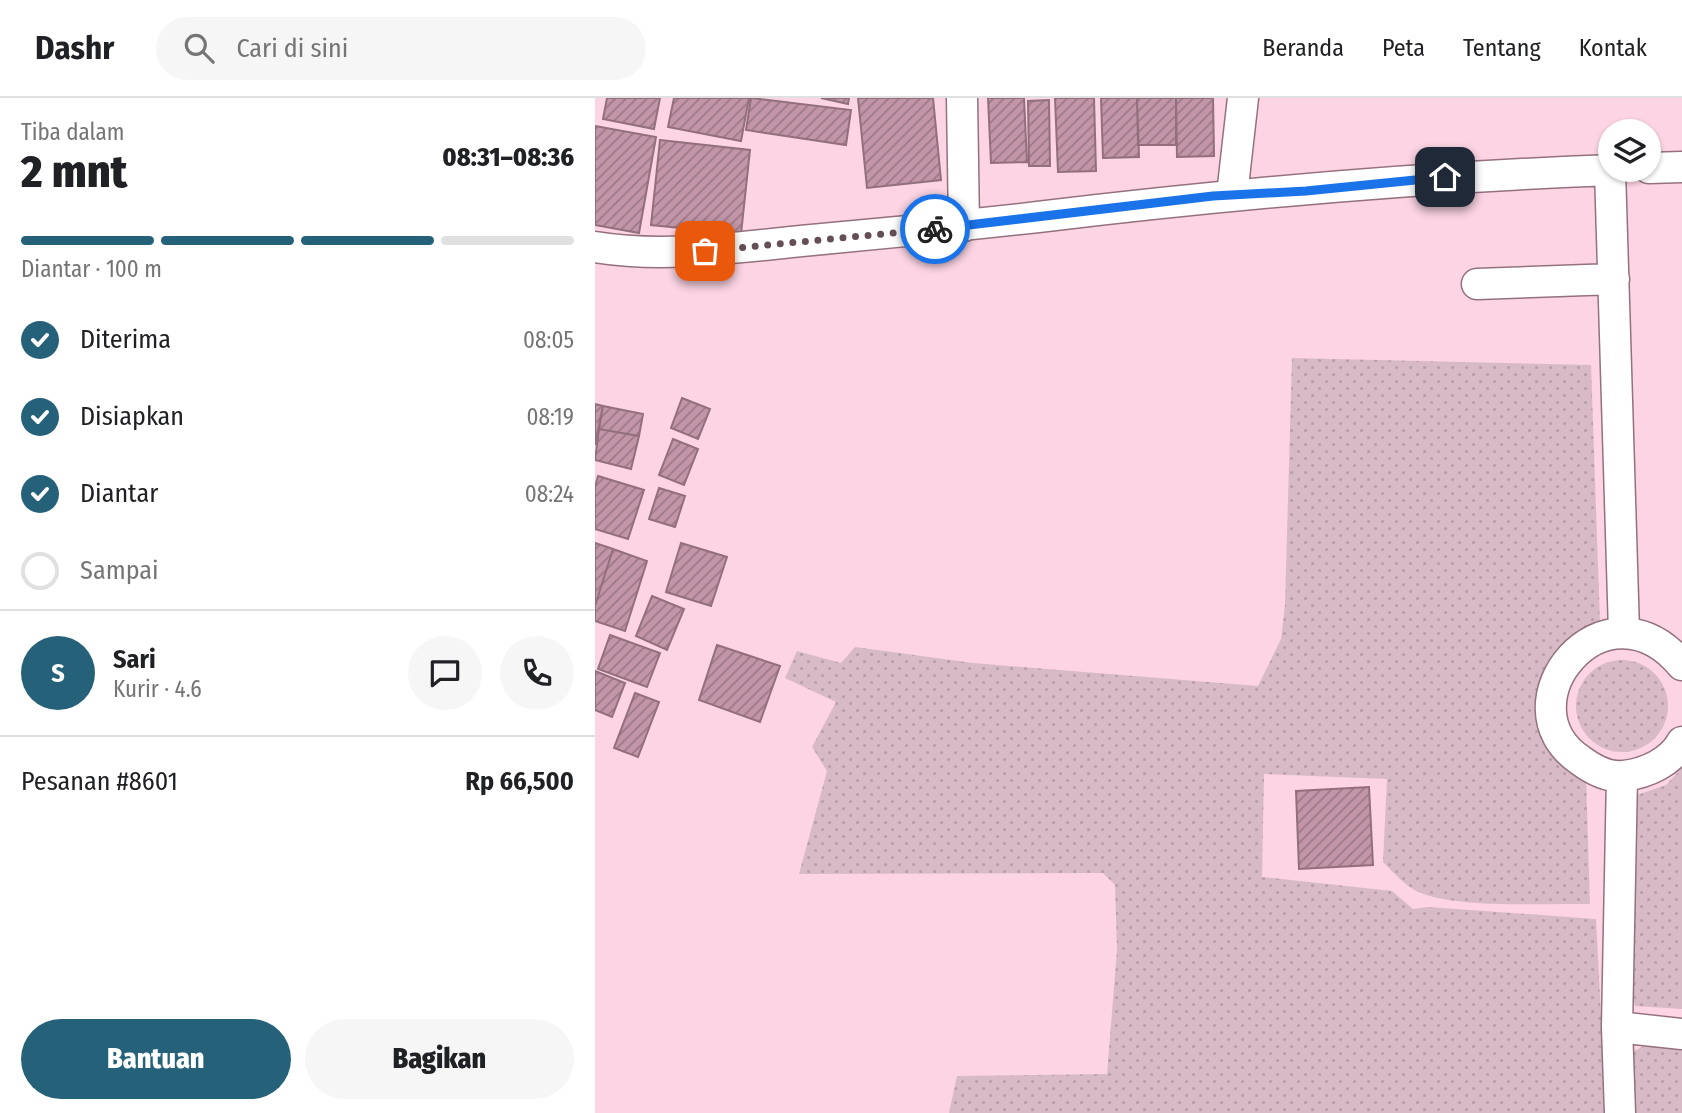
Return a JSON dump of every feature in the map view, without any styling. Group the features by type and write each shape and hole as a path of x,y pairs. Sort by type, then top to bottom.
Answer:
{"street":[{"path":"962,98 964,226"},
{"path":"1231,195 1243,98"},
{"path":"1661,168 1682,167"},
{"path":"595,247 614,250 705,251 964,226 1231,195 1306,191 1473,175 1598,170"},
{"path":"1611,182 1623,632"},
{"path":"1477,284 1614,279"},
{"path":"1682,665 1669,649 1647,637 1623,632 1596,638 1573,653 1557,676 1551,704 1556,731 1571,755 1595,771 1622,776 1653,769 1677,750 1682,742"},
{"path":"1620,1113 1617,1027 1622,776"},
{"path":"1617,1027 1682,1034"}],"shaded area":[{"path":"1292,358 1591,365 1600,624 1566,644 1547,662 1534,706 1550,748 1563,767 1586,778 1590,904 1480,903 1438,898 1416,890 1383,862 1387,779 1264,774 1262,877 1392,891 1413,909 1428,907 1596,919 1606,1113 949,1113 957,1076 1107,1074 1117,950 1115,885 1103,873 799,874 827,771 812,747 836,702 785,678 797,651 841,663 855,647 973,663 1258,686 1281,639 1285,605"},
{"path":"1622,660 1639,664 1654,674 1664,689 1668,706 1664,723 1654,738 1639,748 1622,752 1605,748 1590,738 1580,723 1576,706 1580,689 1590,674 1605,664"},
{"path":"1682,768 1682,1009 1635,1006 1637,795 1666,785"},
{"path":"1682,1045 1682,1113 1631,1113 1630,1053 1644,1046"}],"building":[{"path":"607,98 660,98 654,129 603,119"},
{"path":"674,98 749,98 741,141 668,127"},
{"path":"751,98 851,110 846,145 746,130"},
{"path":"821,98 849,98 848,104"},
{"path":"858,98 933,98 941,180 867,188"},
{"path":"988,98 1024,98 1027,162 991,163"},
{"path":"1055,98 1094,98 1096,171 1058,172"},
{"path":"1101,98 1137,98 1139,157 1103,158"},
{"path":"1137,98 1176,98 1176,145 1138,145"},
{"path":"1176,98 1213,98 1214,156 1177,157"},
{"path":"1049,100 1050,166 1029,166 1028,101"},
{"path":"595,126 656,137 639,233 595,225"},
{"path":"660,140 750,150 741,234 651,225"},
{"path":"682,398 710,409 698,439 671,428"},
{"path":"595,404 603,406 595,445"},
{"path":"603,406 643,414 639,436 599,429"},
{"path":"599,429 639,436 631,469 595,460"},
{"path":"673,439 698,449 684,485 659,475"},
{"path":"598,476 644,490 628,539 595,529 595,487"},
{"path":"659,488 685,496 675,527 649,519"},
{"path":"595,543 613,549 595,606"},
{"path":"681,543 727,557 711,606 666,592"},
{"path":"613,549 647,561 625,631 595,621 595,606"},
{"path":"652,596 684,609 667,650 636,636"},
{"path":"610,635 660,653 647,687 598,669"},
{"path":"717,645 780,666 760,722 699,700"},
{"path":"595,671 625,683 612,717 595,710"},
{"path":"635,693 659,702 638,757 614,748"},
{"path":"1369,787 1373,865 1299,869 1296,791"}],"way so far":[{"path":"705,251 935,229"}],"route":[{"path":"935,229 1213,196 1306,191 1445,177"}]}
